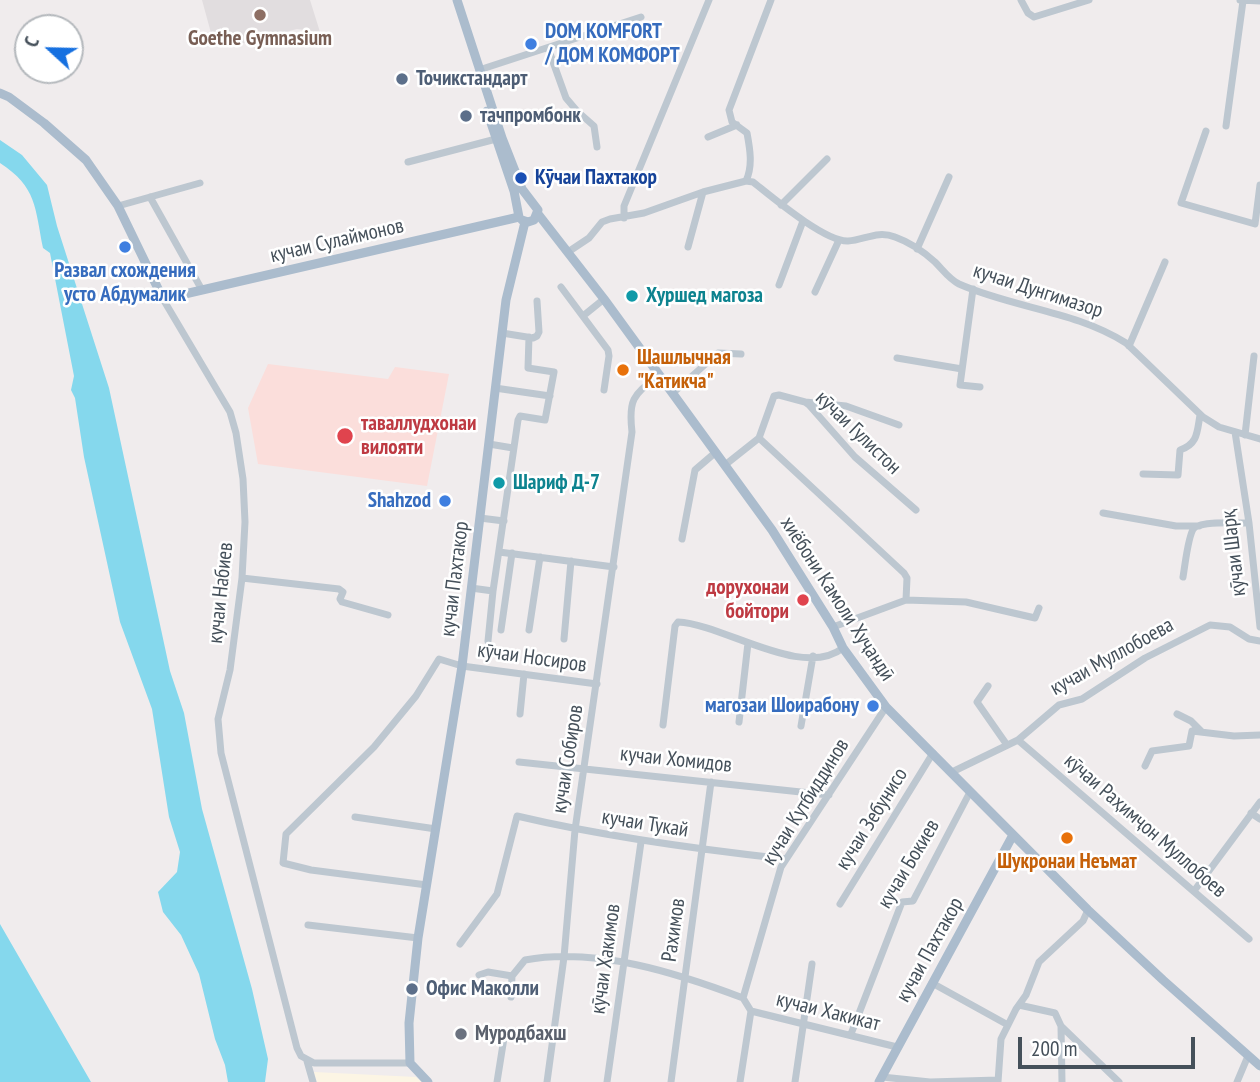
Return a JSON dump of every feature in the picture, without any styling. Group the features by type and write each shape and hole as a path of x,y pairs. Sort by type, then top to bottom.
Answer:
{"main road":[{"path":"451,0 499,139"},
{"path":"457,0 522,217 530,225 550,228"},
{"name":"кучаи Набиев","path":"0,93 44,123 86,160 117,206 163,299"},
{"name":"хиёбони Камоли Хуҷандӣ","path":"499,139 522,189 772,530 843,648 886,707 1088,910 1260,1066"},
{"name":"кучаи Сулаймонов","path":"163,299 522,217 525,202 536,209"},
{"path":"522,217 534,220 536,209"},
{"name":"кучаи Пахтакор","path":"410,1063 409,1023 418,938 462,666 506,300 522,217"},
{"name":"кучаи Пахтакор","path":"880,1079 1013,835"},
{"path":"410,1063 428,1082"}],"street":[{"path":"624,218 624,206 709,0"},
{"path":"746,181 750,154 747,133 733,122 729,110 771,0"},
{"path":"1021,0 1028,13 1034,17 1089,0"},
{"path":"1226,126 1241,1 1260,1"},
{"path":"480,70 640,17"},
{"path":"548,48 566,97 594,126 597,147"},
{"path":"708,137 737,125"},
{"path":"1206,131 1181,203 1255,225 1260,186"},
{"path":"408,162 499,139"},
{"path":"781,205 827,159"},
{"path":"917,249 949,177"},
{"path":"568,252 589,238 602,222 644,213 703,192 746,181 753,182 803,221 839,240 815,292"},
{"path":"117,206 200,183"},
{"path":"688,247 703,192"},
{"path":"150,197 202,290"},
{"path":"779,285 803,221"},
{"name":"кучаи Дунгимазор","path":"839,240 848,241 884,234 917,249 934,261 950,279 1114,335 1129,346 1200,415 1219,427 1260,439"},
{"path":"1129,346 1166,262"},
{"path":"561,287 608,350 604,390"},
{"path":"973,289 960,385 980,387"},
{"name":"кучаи Набиев","path":"163,299 230,412 236,433 243,479 245,522 242,578 230,670 218,719 222,753 297,1048 307,1061 313,1082"},
{"path":"583,316 604,299"},
{"path":"502,332 537,336 537,300"},
{"path":"495,388 550,396 554,372 528,368 529,337"},
{"path":"673,393 718,353 741,354"},
{"path":"1245,435 1254,356"},
{"path":"897,358 962,369"},
{"name":"кучаи Собиров","path":"547,1082 564,957 575,830 632,432 631,401 659,375"},
{"name":"кучаи Пахтакор","path":"488,641 513,447 520,416 545,420 550,396"},
{"name":"кӯчаи Гулистон","path":"759,438 774,396 805,402 855,457 915,510"},
{"path":"805,402 846,406 899,425"},
{"path":"1143,474 1178,475 1180,450 1190,447 1196,440 1200,415"},
{"name":"кӯчаи Шарқ","path":"1235,432 1249,523 1260,627"},
{"path":"725,465 759,438 904,573 907,578 906,600"},
{"path":"489,444 513,447"},
{"path":"682,539 695,470 716,452"},
{"path":"1103,513 1176,526 1249,523"},
{"path":"480,518 504,521"},
{"path":"1183,576 1191,534 1195,527 1199,526"},
{"path":"499,552 614,567"},
{"path":"501,630 512,553"},
{"path":"529,630 540,557"},
{"path":"564,639 571,561"},
{"path":"242,578 339,589 343,592 340,599 342,602 388,615"},
{"path":"471,588 493,591"},
{"path":"832,627 906,600 966,602 1035,618 1039,608"},
{"path":"663,725 678,622 717,631 787,656 833,655 843,648"},
{"name":"кучаи Муллобоева","path":"952,772 1018,740 1059,705 1082,699 1156,652 1210,625 1230,627 1249,639 1260,641"},
{"path":"738,722 748,643"},
{"path":"801,726 813,656"},
{"name":"кӯчаи Носиров","path":"427,885 311,870 283,863 286,834 374,747 416,696 439,659 462,666 597,684"},
{"path":"520,714 524,674"},
{"path":"988,686 978,702 1007,745"},
{"name":"кучаи Кутбиддинов","path":"743,998 781,867 886,707"},
{"path":"1177,714 1191,720 1201,731"},
{"path":"1145,766 1152,751 1189,746 1192,731 1234,736 1260,735"},
{"name":"кӯчаи Раҳимҷон Муллобоев","path":"1018,740 1250,939"},
{"name":"кучаи Зебунисо","path":"840,904 933,753"},
{"name":"кучаи Хомидов","path":"519,762 829,795"},
{"name":"Рахимов","path":"671,1082 711,782"},
{"name":"кучаи Бокиев","path":"850,1034 902,902 913,901 970,792"},
{"path":"1194,891 1260,802"},
{"path":"1251,813 1260,820"},
{"name":"кучаи Тукай","path":"460,944 497,894 517,816 641,842 786,859"},
{"path":"355,817 436,829"},
{"name":"кӯчаи Хакимов","path":"607,1082 641,842"},
{"path":"880,1079 930,1082 998,1081 1001,1039 1026,995 1039,962 1083,921 1088,910"},
{"path":"308,925 418,938"},
{"path":"511,997 512,976 525,960 564,957 623,963 686,977 743,998 751,1011 740,1082"},
{"path":"795,1082 812,964"},
{"path":"479,975 488,972 512,976"},
{"path":"932,984 1009,1025"},
{"path":"1019,1005 1055,1013 1061,1026 1117,1081"},
{"name":"кучаи Хакикат","path":"751,1011 897,1047"},
{"path":"1061,1026 1062,1082"},
{"path":"497,1082 504,1038"},
{"path":"1237,1082 1248,1056"},
{"path":"307,1061 410,1063"}],"shaded area":[{"name":"Goethe Gymnasium","path":"202,0 310,0 320,32 297,29 262,38 255,45 214,44"},
{"name":"таваллудхонаи вилояти","path":"268,364 388,379 395,367 449,374 427,486 258,464 248,408"},
{"path":"314,1072 416,1077 421,1082 317,1082"}],"water":[{"path":"0,140 22,155 47,185 57,226 109,388 170,671 184,713 202,809 252,989 268,1059 265,1082 228,1082 199,974 181,935 163,912 158,892 177,872 180,852 169,817 152,709 120,622 84,457 75,398 71,390 74,376 50,253 43,248 36,210 28,190 0,163"},
{"path":"0,924 91,1082 0,1082"}],"place":[{"name":"Goethe Gymnasium","path":"260,15"},
{"name":"DOM KOMFORT / ДОМ КОМФОРТ","path":"531,44"},
{"name":"Точикстандарт","path":"402,79"},
{"name":"тачпромбонк","path":"466,116"},
{"name":"Кӯчаи Пахтакор","path":"521,178"},
{"name":"Развал схождения усто Абдумалик","path":"125,247"},
{"name":"Хуршед магоза","path":"632,296"},
{"name":"Шашлычная \"Катикча\"","path":"623,370"},
{"name":"таваллудхонаи вилояти","path":"345,436"},
{"name":"Шариф Д-7","path":"499,483"},
{"name":"Shahzod","path":"445,501"},
{"name":"дорухонаи бойтори","path":"803,600"},
{"name":"магозаи Шоирабону","path":"873,706"},
{"name":"Шукронаи Неъмат","path":"1067,838"},
{"name":"Офис Маколли","path":"412,989"},
{"name":"Муродбахш","path":"461,1034"}]}
